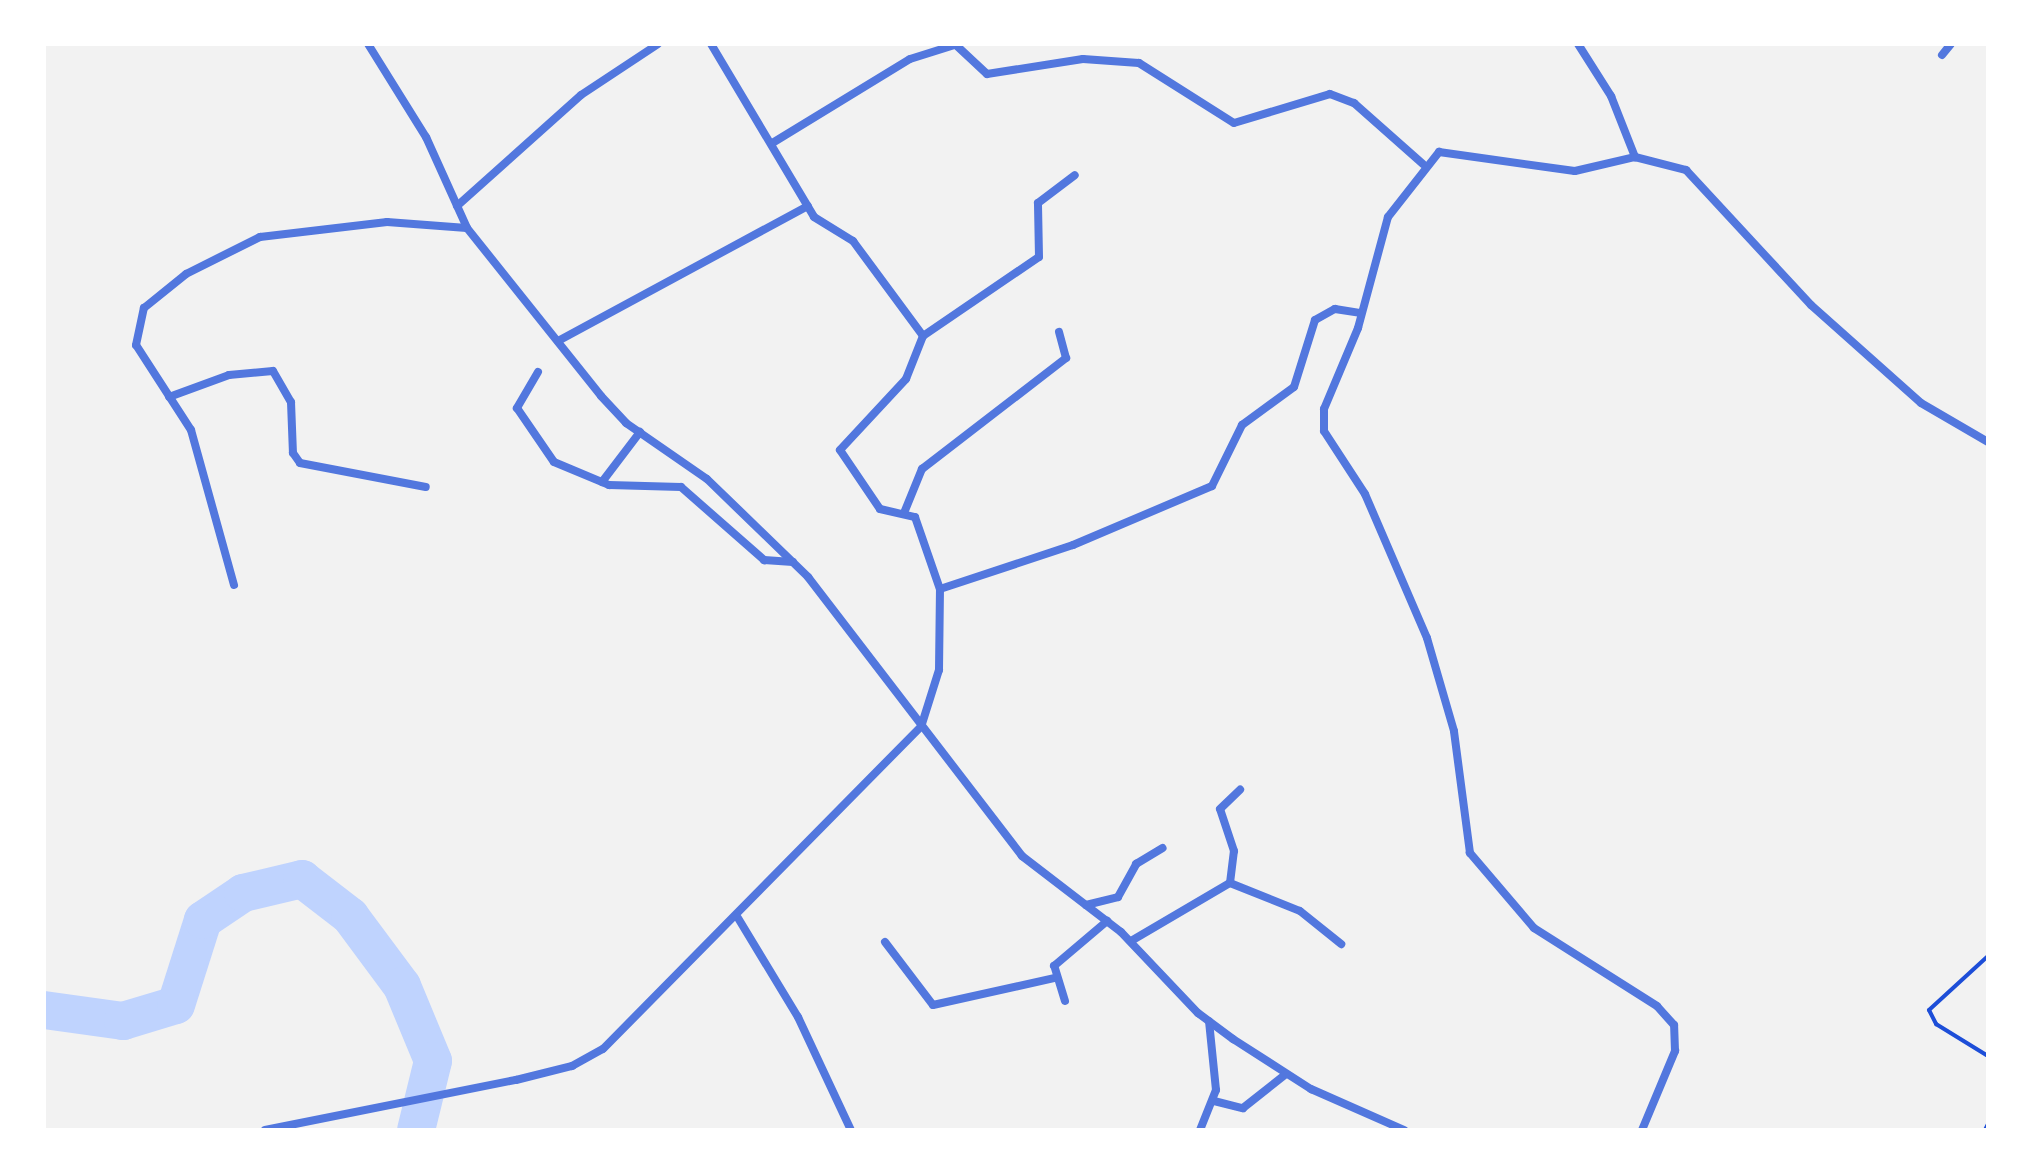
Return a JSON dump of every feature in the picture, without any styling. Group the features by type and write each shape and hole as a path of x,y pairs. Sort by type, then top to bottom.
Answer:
{"street":[{"path":"368,44 426,137 467,228 558,341 640,432 707,479 793,562 1022,856 1131,941 1209,1021 1286,1074 1390,1128 1404,1130"},
{"path":"457,206 581,95 658,44"},
{"path":"711,44 774,142 822,227 853,241 923,336"},
{"path":"1578,44 1611,96 1635,157"},
{"path":"1942,55 1951,44"},
{"path":"774,142 910,59 958,45 987,74 1083,59 1139,63 1234,123 1330,94 1354,103 1423,164"},
{"path":"1642,1130 1675,1051 1674,1025 1657,1006 1534,928 1466,847 1454,731 1427,638 1365,494 1324,431 1324,409 1360,313 1378,240 1423,164 1439,152 1587,170 1635,157 1693,174 1811,305 1921,403 1988,442"},
{"path":"265,1130 516,1080 572,1066 603,1049 738,918 921,727 939,670 940,589 919,525 904,513 880,509 840,450 906,379 923,336 1039,257 1038,203 1075,175"},
{"path":"558,341 808,206"},
{"path":"234,585 206,471 169,397 136,345 144,308 225,251 312,228 387,222 467,228"},
{"path":"940,589 1073,545 1212,486 1242,425 1294,387 1315,320 1335,309 1360,313"},
{"path":"904,513 922,469 1066,358 1059,332"},
{"path":"169,397 229,375 273,371 291,402 293,453 300,463 426,487"},
{"path":"538,372 518,395 523,426 554,462 602,482 645,491 681,487 764,560 793,562"},
{"path":"602,482 640,432"},
{"path":"1230,883 1234,851 1220,809 1240,790"},
{"path":"1086,905 1118,897 1136,864 1163,848"},
{"path":"1131,941 1230,883"},
{"path":"1230,883 1300,911 1341,944"},
{"path":"738,918 798,1017 851,1130"},
{"path":"1065,1001 1055,978 1061,957 1107,921"},
{"path":"885,942 933,1005 1055,978"},
{"path":"1200,1130 1214,1101 1209,1021"},
{"path":"1214,1101 1243,1108 1286,1074"}],"path":[{"path":"1988,956 1929,1010 1936,1024 1988,1056"},
{"path":"1985,1130 1988,1124"}],"waterway":[{"path":"44,1010 123,1021 176,1005 203,920 243,893 302,879 350,916 402,986 433,1061 416,1130"}]}
